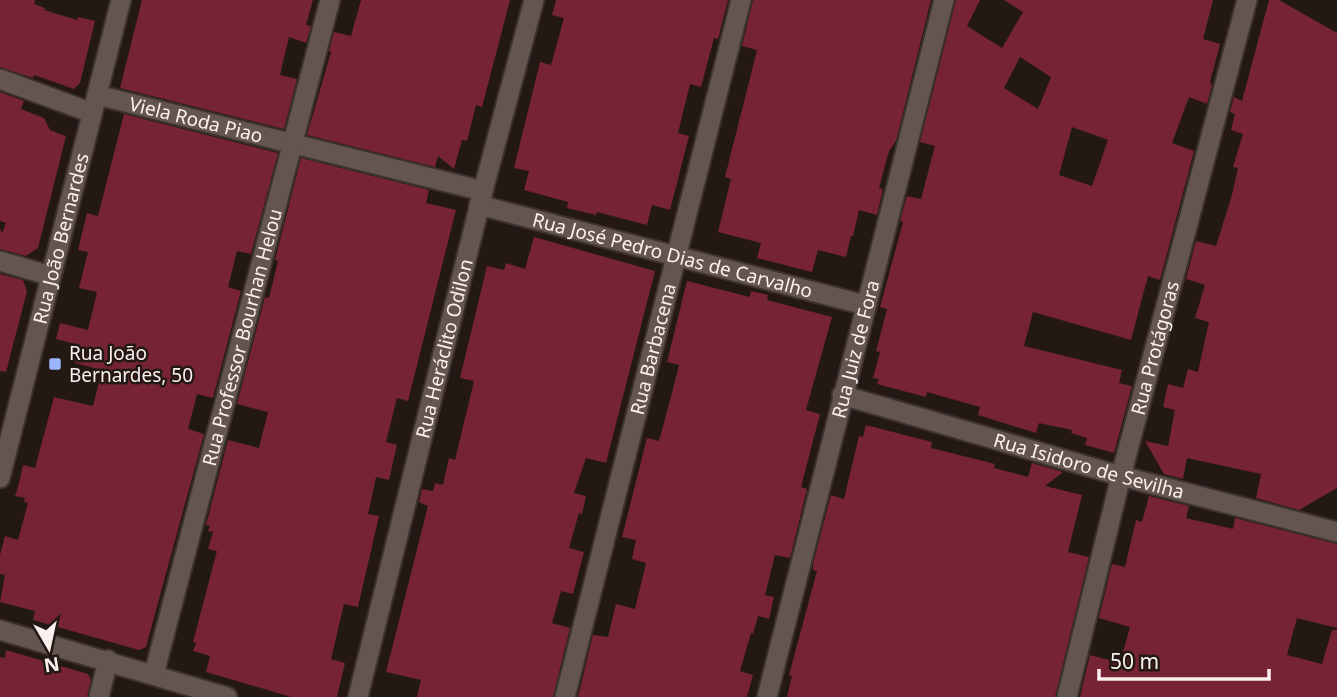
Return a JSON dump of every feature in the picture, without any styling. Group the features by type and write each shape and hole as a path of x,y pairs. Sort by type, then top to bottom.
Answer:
{"street":[{"name":"Rua João Bernardes","path":"0,478 5,439 51,276 121,0"},
{"name":"Rua Professor Bourhan Helou","path":"154,674 330,0"},
{"name":"Rua Heráclito Odilon","path":"358,697 481,198 534,0"},
{"name":"Rua Barbacena","path":"565,697 741,0"},
{"name":"Rua Juiz de Fora","path":"767,697 944,0"},
{"name":"Rua Protágoras","path":"1067,697 1121,476 1247,0"},
{"name":"Viela Roda Piao","path":"0,79 95,104 293,144 481,198"},
{"name":"Rua José Pedro Dias de Carvalho","path":"481,198 675,256 865,305"},
{"path":"0,261 51,276"},
{"name":"Rua Isidoro de Sevilha","path":"842,394 1121,476 1337,532"},
{"path":"0,630 228,697"},
{"path":"99,697 108,660"}],"building":[{"path":"0,0 35,0 34,4 45,8 44,10 77,20 78,17 95,21 80,83 74,89 0,67"},
{"path":"142,0 313,0 306,25 311,26 306,43 289,37 280,75 297,79 284,129 120,88"},
{"path":"361,0 510,0 482,107 476,105 467,141 462,140 454,169 438,156 435,167 307,135 331,52 329,51 334,32 351,36"},
{"path":"556,0 728,0 718,39 714,38 701,87 690,84 678,133 689,136 670,210 652,205 647,225 597,212 596,215 567,208 568,202 524,190 529,171 514,168 540,62 551,65 564,18 552,15"},
{"path":"753,0 931,0 896,141 889,151 879,188 883,189 877,215 859,210 846,257 818,250 812,272 757,258 761,243 718,232 731,179 725,177 757,50 742,46"},
{"path":"956,0 980,0 967,26 1002,48 1023,12 1004,0 1213,0 1203,39 1220,44 1210,82 1212,85 1207,104 1189,97 1172,143 1194,151 1160,280 1148,276 1131,340 1033,312 1024,346 1122,370 1119,383 1132,386 1114,453 1085,445 1087,438 1071,433 1072,430 1039,423 1036,433 978,415 980,407 927,392 926,397 877,384 879,379 873,378 880,352 876,351 887,309 880,307 903,222 900,221 907,196 921,199 935,146 920,142","holes":["1020,57 1051,77 1038,109 1004,88","1072,127 1108,140 1092,186 1059,175"]},
{"path":"1269,0 1279,0 1337,33 1337,488 1299,510 1256,498 1261,474 1187,458 1183,479 1164,474 1145,441 1168,446 1175,410 1163,407 1168,384 1183,388 1188,369 1198,372 1209,322 1195,318 1205,285 1186,279 1196,241 1216,246 1232,195 1238,168 1233,167 1243,134 1231,130 1235,114 1230,112 1234,97 1242,101"},
{"path":"0,92 24,101 21,109 44,118 50,130 66,136 38,248 26,256 0,249 0,228 2,233 6,223 0,221"},
{"path":"124,114 278,153 251,254 237,251 228,287 241,291 213,398 197,394 188,429 204,434 146,647 139,650 33,620 35,611 0,602 5,575 0,574 0,555 5,536 18,540 28,503 24,502 25,498 15,496 23,465 35,468 54,397 93,406 102,370 75,363 79,345 56,339 60,323 88,330 97,292 79,288 88,252 78,250 87,213 98,216"},
{"path":"301,158 429,190 426,203 456,210 408,401 397,398 386,442 397,445 389,480 376,477 368,514 379,516 358,607 344,604 331,659 345,663 337,697 291,697 206,672 210,656 193,651 196,643 193,642 217,551 208,549 213,532 208,531 210,526 206,525 228,440 259,448 268,412 237,404 265,297 269,298 278,261 275,260"},
{"path":"534,237 655,271 606,463 586,458 574,493 586,496 569,548 584,552 573,594 561,591 552,623 570,628 553,697 417,697 421,680 386,672 428,506 419,502 422,489 433,491 435,483 443,485 449,458 455,460 474,381 460,378 487,266 504,270 506,263 525,269"},
{"path":"0,274 23,280 27,291 6,372 0,371"},
{"path":"687,281 750,297 751,291 768,295 767,300 832,317 806,410 820,414 801,487 807,489 790,558 775,555 765,595 774,597 769,619 758,616 740,671 753,675 747,697 578,697 593,635 608,637 616,604 635,609 646,563 632,559 636,540 622,537 647,438 659,441 672,393 679,365 667,362"},
{"path":"866,425 932,442 931,448 995,464 994,468 1028,477 1032,463 1063,472 1045,486 1082,495 1068,552 1089,557 1055,697 787,697 792,676 789,675 817,571 813,570 813,564 831,495 844,499 859,436 863,437"},
{"path":"1149,496 1189,506 1186,518 1233,529 1235,518 1337,544 1337,628 1297,618 1287,655 1322,664 1332,630 1337,630 1337,697 1080,697 1090,655 1120,663 1130,627 1099,618 1112,564 1125,567 1136,520 1142,522"},
{"path":"6,650 88,674 91,680 87,697 0,697 0,657 5,658"}],"place":[{"name":"Rua João Bernardes, 50","path":"55,364"}]}
